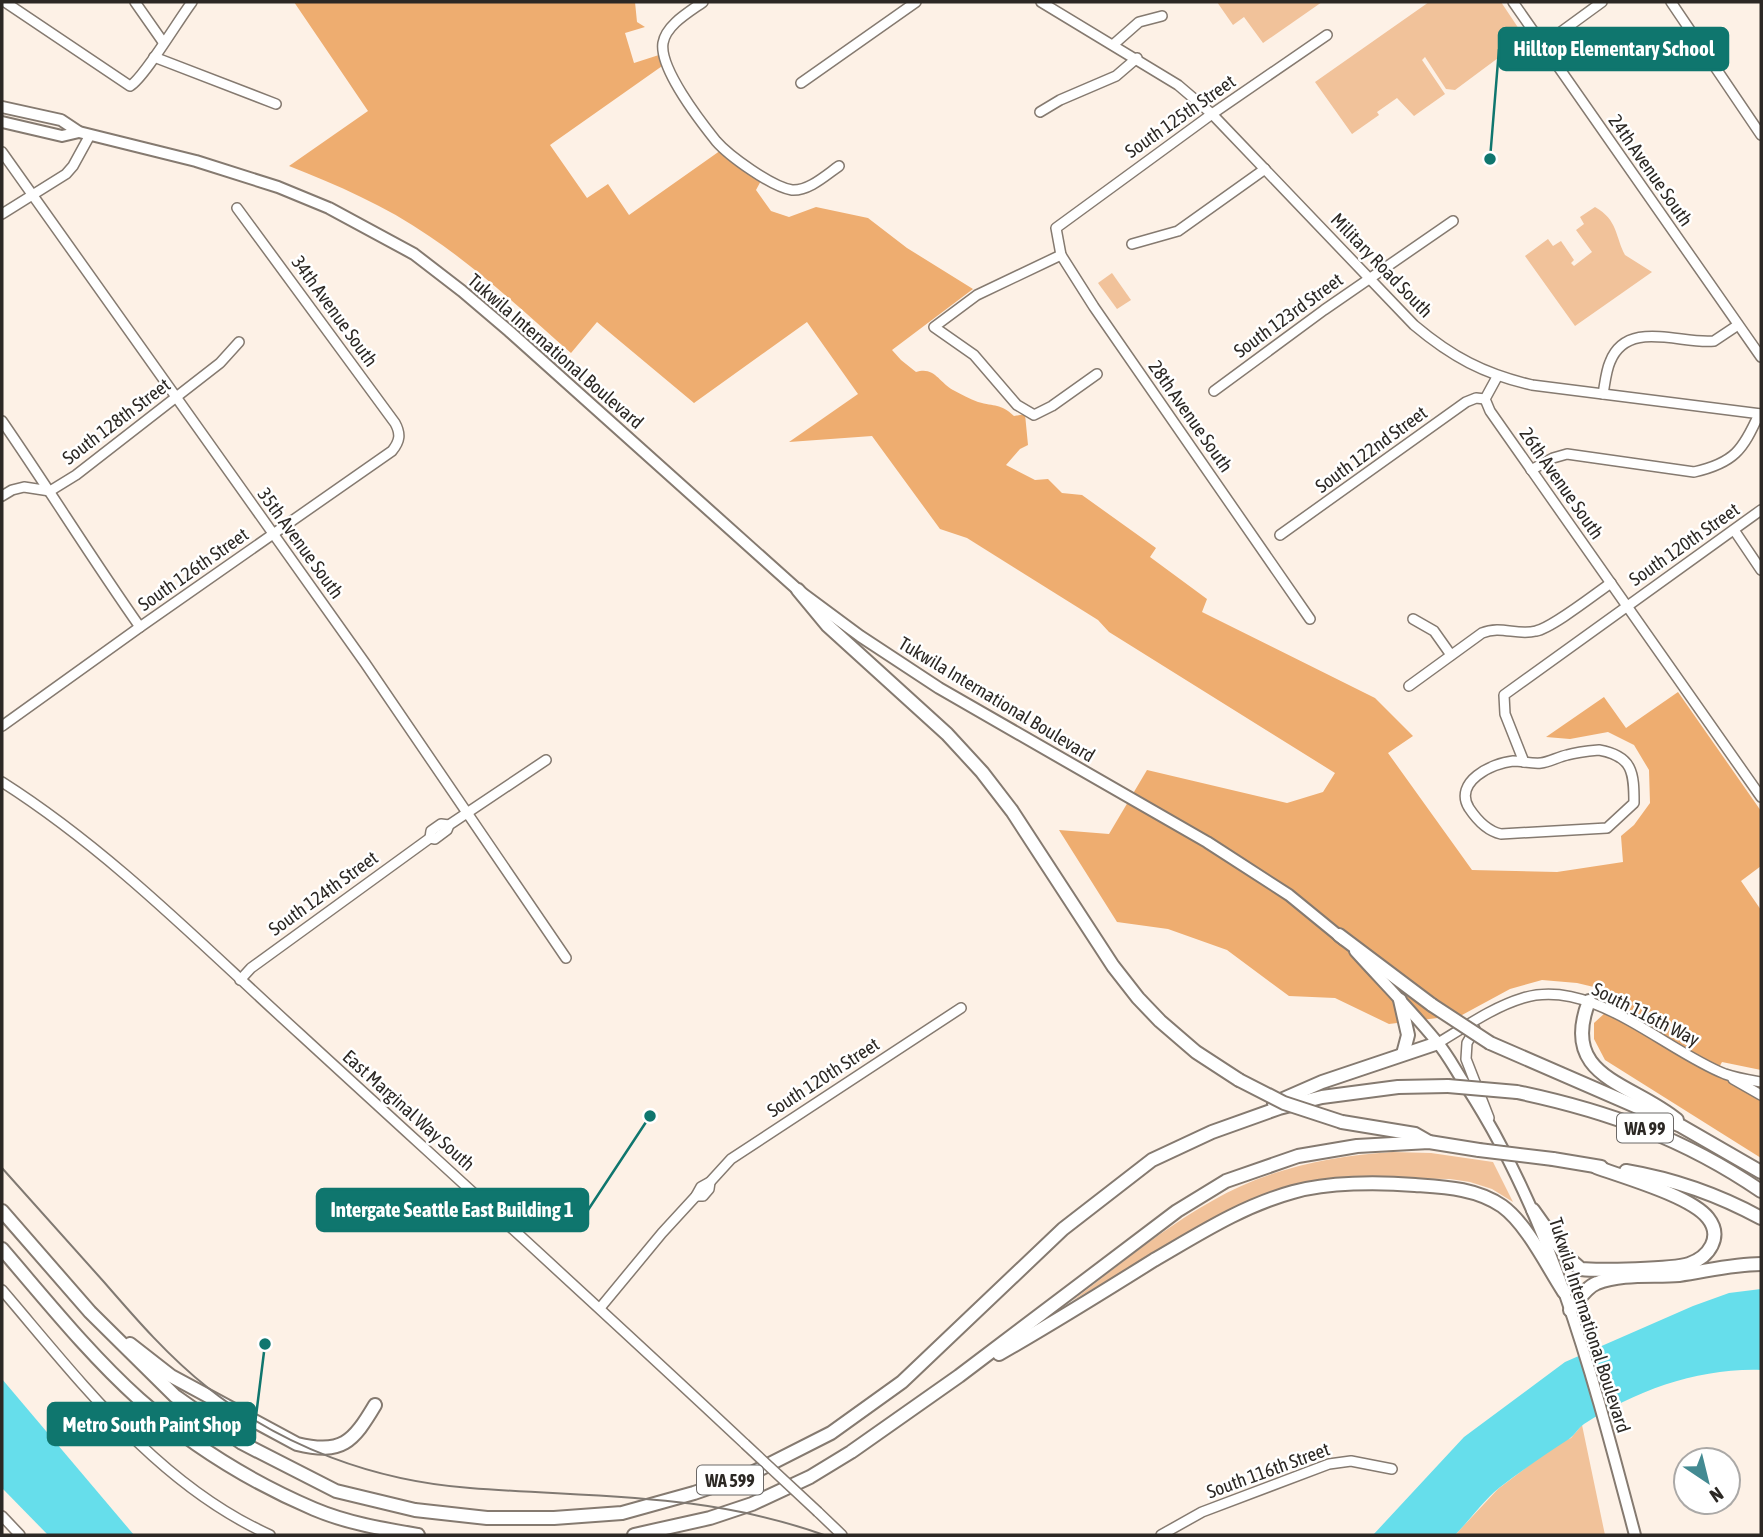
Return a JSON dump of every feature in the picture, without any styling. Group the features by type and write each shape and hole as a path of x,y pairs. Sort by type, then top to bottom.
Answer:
{"highway":[{"path":"798,590 827,625 947,734 982,772 1032,840 1113,966 1160,1021 1196,1052 1239,1080 1284,1103 1342,1122 1415,1134 1429,1142"},
{"path":"1339,935 1432,1005 1490,1043 1691,1131 1761,1172"},
{"path":"1400,1000 1408,1035 1403,1054"},
{"path":"1590,1002 1583,1018 1581,1043 1595,1068 1664,1109 1691,1131"},
{"path":"1212,1132 1322,1082 1438,1043"},
{"name":"WA 599","path":"2,1212 90,1312 175,1396 242,1443 336,1491 415,1510 487,1518 554,1518 622,1513 752,1473 831,1433 902,1382 1063,1229 1152,1160 1212,1132 1279,1108 1322,1097 1398,1087 1448,1086"},
{"name":"WA 99","path":"1448,1086 1517,1092 1566,1102 1620,1118 1707,1157 1761,1191"},
{"name":"WA 599","path":"634,1535 710,1518 752,1504 810,1477 851,1452 959,1376 1177,1210 1226,1181 1310,1154 1357,1146 1429,1142 1479,1150"},
{"name":"WA 99","path":"1479,1150 1553,1159 1682,1184 1761,1218"},
{"path":"1533,1210 1565,1255 1581,1269 1687,1265 1711,1249 1713,1226 1694,1206 1596,1167"},
{"path":"959,1376 1213,1225 1294,1191 1322,1187 1401,1184 1451,1188 1478,1194 1509,1212 1564,1292"},
{"path":"2,1249 89,1349 138,1398 204,1451 316,1510 369,1526 418,1535"},
{"path":"1570,1310 1591,1286 1597,1283 1761,1264"},
{"path":"90,1312 172,1376 297,1444 318,1449 335,1448 360,1430 375,1405"}],"main road":[{"name":"Tukwila International Boulevard","path":"2,107 61,120 85,133 196,161 278,187 329,208 414,254 506,328 798,590 860,636 939,688 1208,842 1289,895 1339,935 1438,1043 1492,1126 1533,1210 1578,1332 1610,1436 1635,1535"},
{"name":"Tukwila International Boulevard","path":"2,122 62,136 85,133"}],"street":[{"path":"5,2 130,86 155,57 163,41 192,2"},
{"path":"135,2 163,41"},
{"path":"703,2 667,33 663,41 663,52 666,65 682,93 717,142 744,164 791,190 803,189 839,166"},
{"path":"801,83 916,2"},
{"name":"Military Road South","path":"1041,2 1137,58 1178,85 1212,114 1414,325 1436,344 1497,377 1532,385 1760,414"},
{"name":"24th Avenue South","path":"1513,2 1761,357"},
{"path":"1543,45 1602,2"},
{"path":"1671,2 1761,135"},
{"path":"1114,44 1139,22 1162,16"},
{"name":"South 125th Street","path":"1056,228 1212,114 1327,35"},
{"path":"155,57 276,104"},
{"path":"1040,113 1060,100 1116,76 1137,58"},
{"path":"2,214 66,174 73,166 85,133"},
{"name":"35th Avenue South","path":"2,152 365,663 566,958"},
{"path":"1132,244 1168,235 1186,227 1265,169"},
{"name":"34th Avenue South","path":"237,208 395,423 400,438"},
{"name":"South 123rd Street","path":"1214,391 1453,221"},
{"name":"28th Avenue South","path":"1056,228 1061,255 1125,353 1310,619"},
{"path":"1061,255 977,295 934,327 974,355 1017,405 1034,415 1052,406 1097,374"},
{"path":"1603,394 1610,360 1625,343 1654,335 1714,341 1738,325"},
{"name":"South 128th Street","path":"50,491 76,475 177,398 220,363 239,342"},
{"path":"1485,399 1497,377"},
{"name":"South 122nd Street","path":"1280,535 1466,402 1476,398 1485,399"},
{"name":"26th Avenue South","path":"1485,399 1490,411 1761,797"},
{"path":"1531,470 1567,454 1694,472 1711,468 1726,462 1738,452 1747,441 1760,414"},
{"path":"2,421 139,627"},
{"name":"South 126th Street","path":"2,726 392,451 400,438"},
{"path":"2,496 24,487 50,491"},
{"name":"South 120th Street","path":"1626,606 1761,510"},
{"path":"1734,530 1761,570"},
{"path":"1409,686 1490,630 1504,629 1527,633 1543,629 1611,583"},
{"path":"1524,762 1505,714 1504,695 1626,606"},
{"path":"1413,619 1434,631 1451,655"},
{"path":"1599,750 1610,752 1628,763 1632,773 1634,803 1622,817 1607,828 1501,834 1489,831 1466,802 1465,791 1469,783 1475,776 1500,764 1524,762 1541,763 1567,754 1599,750"},
{"name":"South 124th Street","path":"240,980 251,968 430,838 435,839 444,833 449,825 546,760"},
{"name":"East Marginal Way South","path":"2,782 27,798 124,875 600,1308 842,1535"},
{"name":"South 116th Way","path":"1438,1043 1511,1002 1540,994 1554,994 1590,1002 1725,1074 1761,1082"},
{"name":"South 120th Street","path":"600,1308 696,1196 703,1196 709,1189 710,1182 731,1159 961,1008"},
{"path":"1481,1017 1467,1044 1466,1059 1492,1126"},
{"path":"1725,1074 1761,1095"},
{"path":"2,1290 106,1409 155,1460 222,1508 270,1535"},
{"name":"South 116th Street","path":"1160,1535 1202,1513 1329,1464 1351,1461 1392,1469"},
{"path":"2,1516 20,1535"}],"shaded area":[{"path":"294,2 635,2 637,22 645,27 625,33 634,63 662,54 665,64 550,145 587,198 608,184 629,215 724,148 763,177 756,190 771,211 789,217 816,207 868,218 907,248 973,289 892,350 916,372 932,373 953,390 969,398 1001,407 1014,416 1025,414 1028,445 1020,449 1006,465 1035,480 1048,479 1062,493 1082,495 1156,548 1150,557 1207,599 1202,612 1375,698 1413,736 1388,753 1472,870 1557,872 1623,862 1621,836 1634,825 1650,803 1649,770 1634,745 1608,732 1570,739 1546,737 1604,697 1626,728 1678,692 1761,811 1761,866 1741,881 1761,910 1761,1070 1722,1062 1716,1073 1761,1098 1761,1158 1605,1060 1594,1039 1594,1023 1606,1012 1614,996 1598,988 1542,980 1510,989 1462,1015 1389,1024 1335,998 1289,996 1227,950 1168,929 1117,922 1059,830 1109,834 1147,770 1287,803 1323,792 1335,773 1109,632 1098,620 967,538 940,529 872,436 789,442 858,394 807,322 694,403 597,322 571,353 484,277 429,236 361,197 289,166 368,111"},
{"path":"1217,2 1322,2 1263,43 1244,17 1233,25"},
{"path":"1429,2 1501,2 1525,38 1455,90 1446,89 1425,57 1422,60 1445,94 1414,116 1397,98 1352,134 1315,82"},
{"path":"1595,207 1612,223 1625,255 1652,272 1575,326 1525,256 1548,239 1553,246 1561,241 1574,260 1571,263 1574,266 1592,252 1576,230 1584,224 1580,217"},
{"path":"1112,273 1131,300 1117,309 1098,283"},
{"path":"1392,1152 1431,1153 1493,1162 1513,1202 1492,1189 1450,1179 1390,1178 1288,1189 1260,1197 1216,1217 1072,1301 1140,1248 1176,1224 1212,1201 1254,1180 1322,1161"},
{"path":"1582,1425 1605,1535 1455,1535 1498,1489 1557,1444 1571,1438"}],"water":[{"path":"1761,1289 1761,1370 1738,1370 1692,1377 1647,1391 1604,1412 1499,1488 1455,1535 1373,1535 1464,1437 1565,1362 1693,1306 1729,1293"},
{"path":"2,1379 134,1535 48,1535 2,1488"}],"tram line":[{"path":"2,1168 179,1363 236,1408 298,1443 365,1469 399,1478 470,1488 692,1504 779,1521 824,1535"}],"place":[{"name":"Hilltop Elementary School","path":"1490,159"},
{"name":"Intergate Seattle East Building 1","path":"650,1116"},
{"name":"Metro South Paint Shop","path":"265,1344"}]}
